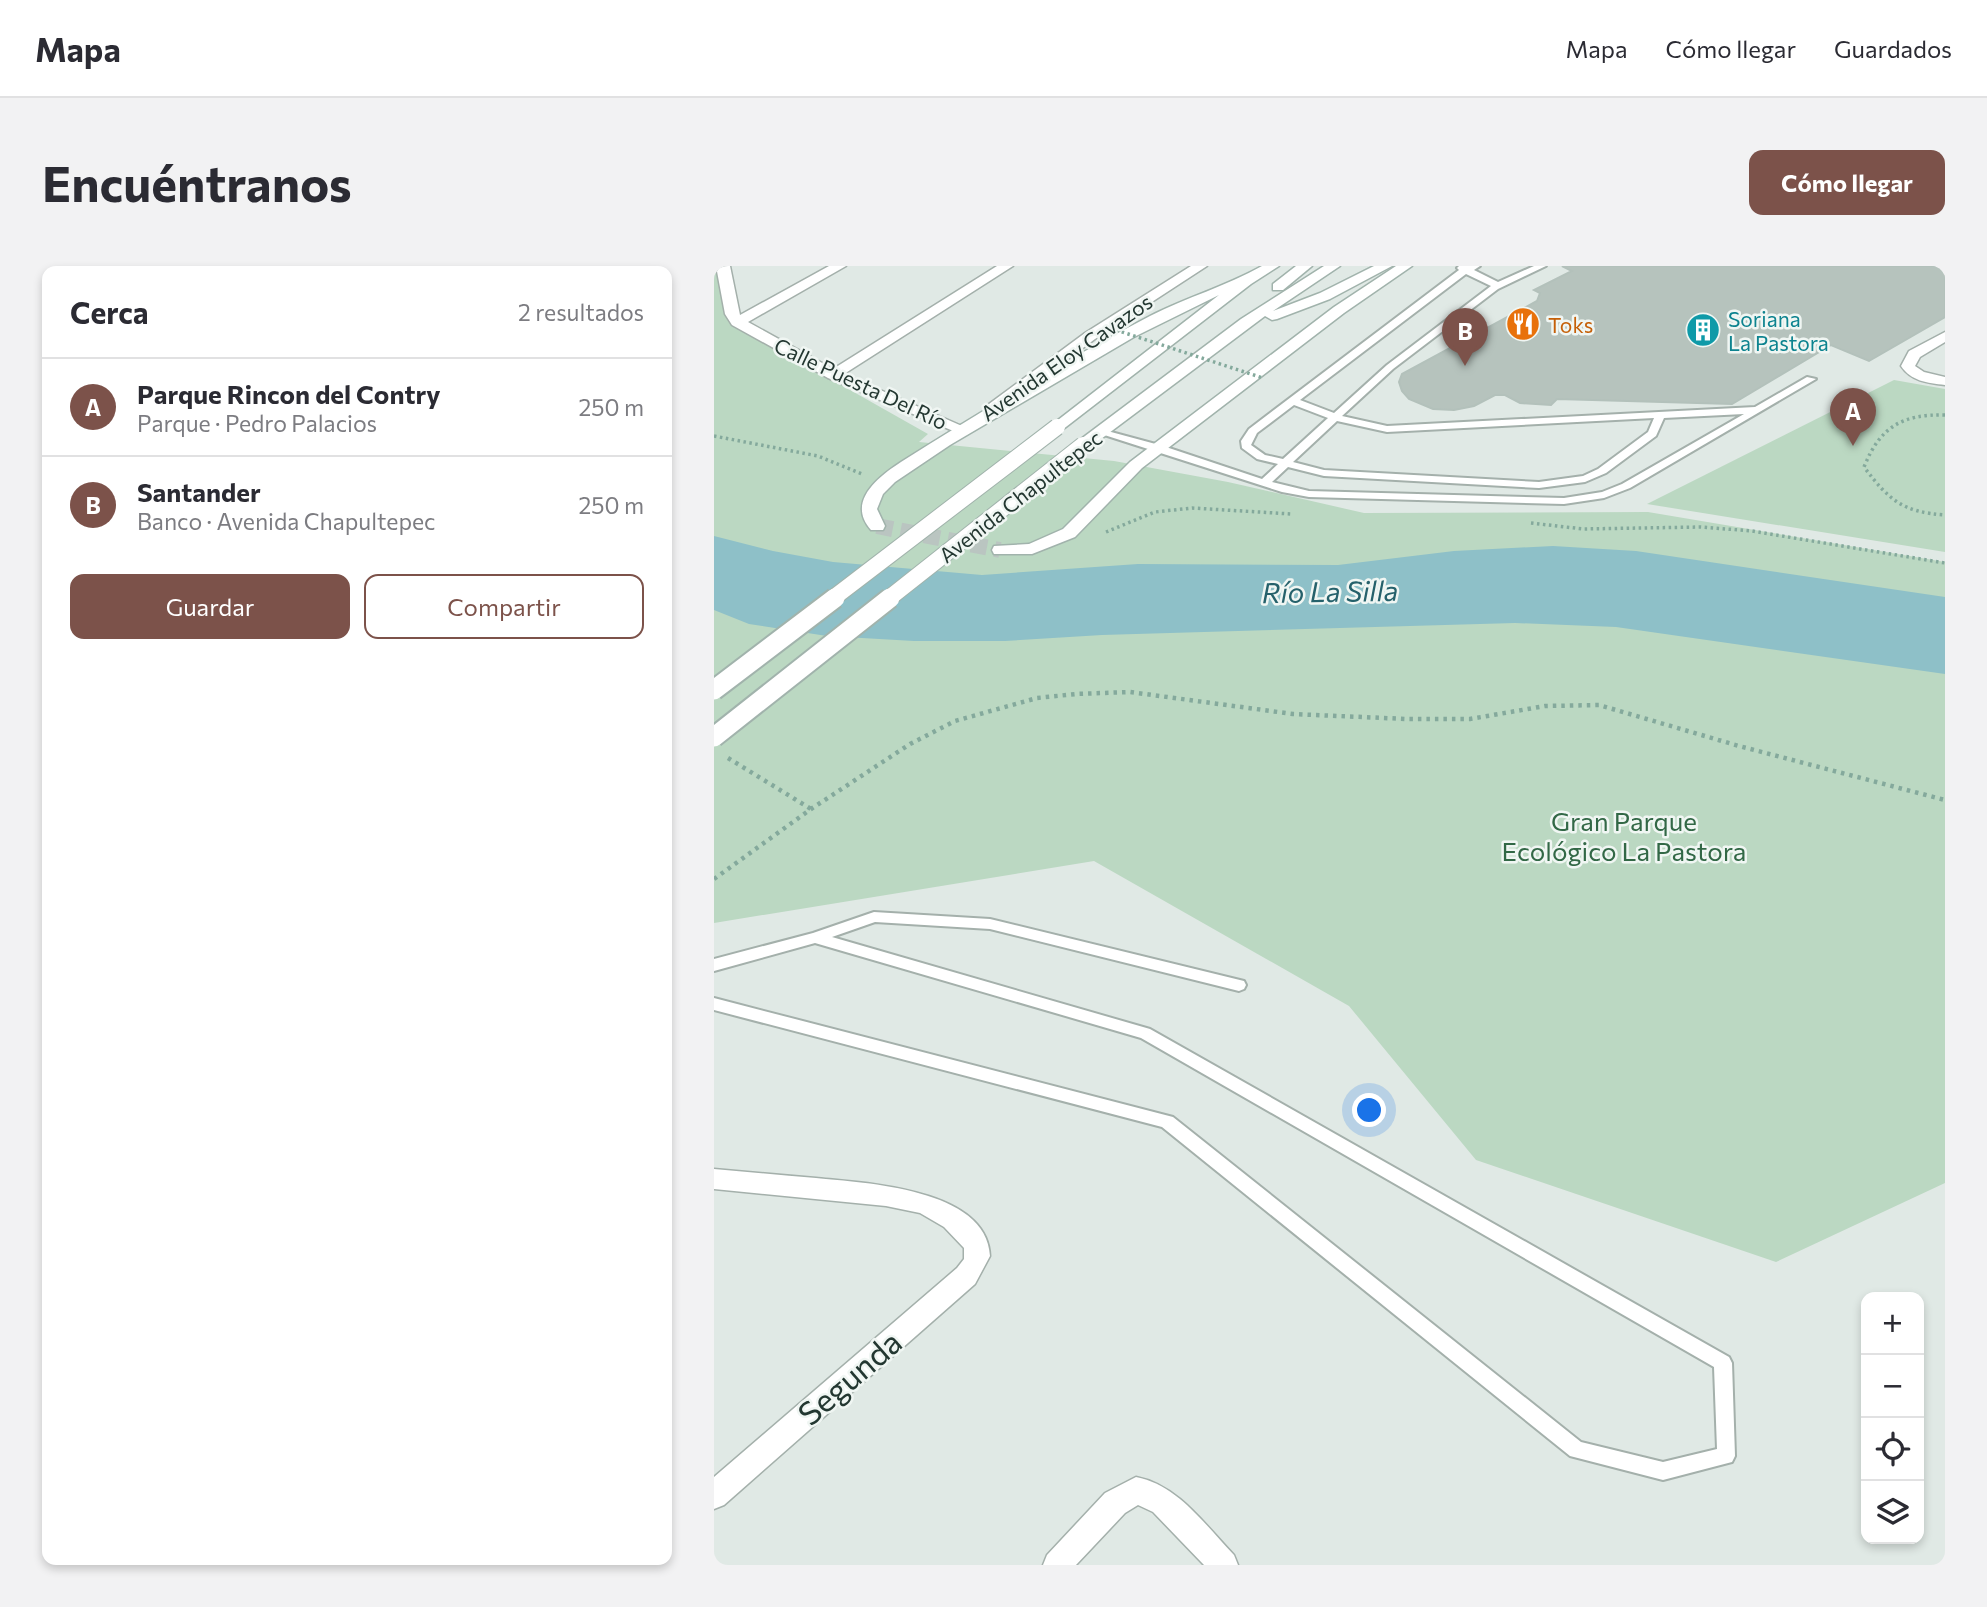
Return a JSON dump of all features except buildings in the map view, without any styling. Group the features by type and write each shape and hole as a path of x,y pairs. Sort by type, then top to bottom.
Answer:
{"main road":[{"path":"723,266 732,314 737,323 839,266"},
{"path":"834,375 1006,266"},
{"name":"Avenida Eloy Cavazos","path":"965,428 1090,336 1200,266"},
{"path":"1243,324 1262,300 1305,266"},
{"name":"Avenida Chapultepec","path":"714,737 1100,432 1243,324 1334,266"},
{"path":"1243,324 1313,301 1385,266"},
{"path":"1000,550 1032,549 1069,533 1136,465 1339,310 1405,266"},
{"name":"Avenida Chapultepec","path":"714,690 1245,281 1266,268"},
{"path":"877,526 870,520 868,513 875,494 887,480 965,428 1192,300 1245,281"},
{"name":"Calle Puesta Del Río","path":"737,323 834,375 965,428"},
{"path":"1945,336 1914,354 1908,366 1911,372 1945,381"},
{"name":"Segunda","path":"714,1179 885,1196 918,1202 938,1210 958,1224 976,1243 978,1256 976,1265 966,1276 714,1495"},
{"path":"1057,1565 1115,1503 1136,1491 1152,1494 1163,1502 1224,1565"}],"lane":[{"path":"1265,482 1390,367 1498,286 1541,266"},
{"path":"1498,286 1466,267 1254,431 1246,441 1246,446 1251,452 1286,464 1347,476 1454,479 1527,485 1558,484 1585,479 1602,471 1652,434 1660,416"},
{"path":"1100,432 1159,448 1286,490 1338,496 1583,500 1626,486 1811,379"},
{"path":"1292,401 1334,418 1362,426 1387,429 1760,410"},
{"path":"714,965 815,938 874,917 990,924 1239,985"},
{"path":"714,1004 1167,1122 1576,1450 1663,1471 1726,1456 1723,1363 1145,1033 815,938"}],"path":[{"path":"1116,330 1263,378"},
{"path":"1945,415 1928,414 1892,424 1871,447 1864,467 1891,502 1919,515 1945,515"},
{"path":"714,436 818,456 866,476"},
{"path":"1098,535 1154,512 1192,508 1302,514"},
{"path":"1522,522 1583,529 1701,527 1752,530 1945,563"},
{"path":"714,879 811,809 911,744 955,722 1037,698 1130,692 1293,714 1407,719 1469,719 1545,706 1600,705 1752,750 1945,800"},
{"path":"721,755 811,809"}],"green space":[{"name":"Gran Parque Ecológico La Pastora","path":"714,266 735,325 928,434 919,442 1114,461 1228,482 1364,513 1648,512 1945,562 1945,1183 1776,1262 1476,1160 1349,1006 1094,861 714,923"},
{"path":"1894,380 1945,389 1945,552 1647,504"}],"water":[{"name":"Río La Silla","path":"714,536 833,562 982,575 1138,564 1338,565 1454,551 1553,546 1636,551 1945,597 1945,674 1616,627 1515,623 1102,635 1005,641 914,641 827,636 749,624 714,610"}],"tunnel":[{"path":"877,526 1000,550"}],"place":[{"name":"Toks","path":"1523,324"},
{"name":"Soriana La Pastora","path":"1703,330"},
{"name":"Santander","path":"1465,366"},
{"name":"Parque Rincon del Contry","path":"1853,446"}]}
